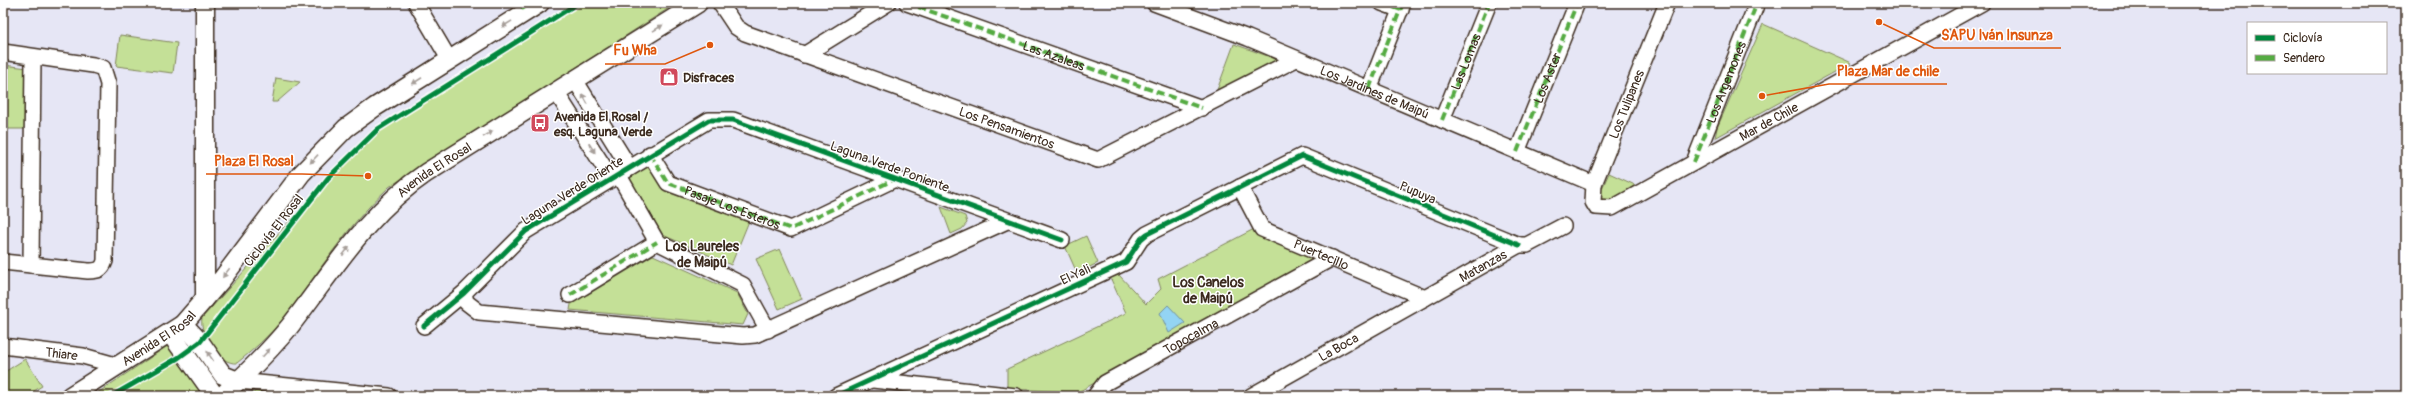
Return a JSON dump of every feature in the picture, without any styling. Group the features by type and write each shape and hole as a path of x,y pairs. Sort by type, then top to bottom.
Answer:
{"street":[{"path":"205,3 205,299"},
{"path":"416,3 449,59"},
{"name":"Avenida El Rosal","path":"222,396 274,345 362,230 393,198 426,173 698,3"},
{"name":"Los Pensamientos","path":"720,3 736,27 745,33 1098,160 1202,108 1296,58"},
{"path":"804,55 888,3"},
{"name":"Las Azaleas","path":"907,3 1202,108"},
{"name":"Los Jardines de Maipú","path":"1154,3 1296,58 1594,184"},
{"path":"1369,89 1402,7 1382,3"},
{"name":"Las Lomas","path":"1442,120 1490,3"},
{"name":"Los Aster","path":"1517,152 1576,3"},
{"name":"Los Tulipanes","path":"1596,207 1593,202 1594,184 1667,3"},
{"name":"Los Argemones","path":"1694,162 1757,3"},
{"name":"Mar de Chile","path":"1596,207 1612,208 1982,3"},
{"name":"Avenida El Rosal","path":"70,396 119,366 176,328 205,299 301,174 329,143 360,117 528,6"},
{"path":"3,52 94,65 103,68 108,84 103,267 98,271 88,271 3,262"},
{"path":"31,265 33,57"},
{"path":"575,80 620,173 657,242 743,285 768,330"},
{"path":"556,92 620,173"},
{"name":"Laguna Verde Oriente","path":"424,326 464,293 526,231 650,154 709,120"},
{"name":"Laguna Verde Poniente","path":"709,120 733,120 893,180 1062,240"},
{"name":"Pasaje Los Esteros","path":"650,154 668,183 791,229 893,180"},
{"name":"El Yali","path":"836,396 1126,262 1141,239 1147,234 1295,159 1302,156 1309,158"},
{"name":"Pupuya","path":"1309,158 1519,246"},
{"name":"Puertecillo","path":"1240,187 1262,229 1425,298"},
{"path":"464,293 466,302 479,312 743,336 768,330 1007,221"},
{"name":"Matanzas","path":"1425,298 1519,246 1527,245 1563,226"},
{"path":"570,295 657,242"},
{"name":"Topocalma","path":"1095,396 1105,383 1332,258"},
{"name":"La Boca","path":"1251,396 1425,298"},
{"path":"176,328 200,342 223,375 238,381 389,396"},
{"path":"176,328 215,396"},
{"name":"Thiare","path":"3,346 83,356 119,366"},
{"path":"872,380 1016,396"}],"green space":[{"path":"583,3 677,3 389,187 359,218 282,320 255,348 237,363 230,362 217,354 207,340 202,325 202,318 347,157 385,125"},
{"path":"1763,24 1851,63 1715,138 1717,128"},
{"path":"120,35 177,43 173,73 116,66"},
{"path":"1234,44 1276,59 1272,64 1217,90"},
{"path":"3,65 28,68 27,129 3,129"},
{"path":"276,78 300,82 277,102 272,102"},
{"path":"650,166 668,191 749,221 731,265 663,235 629,178"},
{"path":"1609,173 1635,185 1608,203 1602,200 1600,193"},
{"path":"941,207 965,216 967,223 962,229 951,234"},
{"path":"1256,228 1308,254 1311,260 1307,267 1078,392 1007,389 1007,369 1126,313 1110,277 1119,275 1146,304 1161,289 1158,279"},
{"path":"1086,236 1098,263 1077,273 1065,246"},
{"path":"780,249 802,299 779,309 756,259"},
{"path":"653,255 737,293 748,314 743,325 570,310 572,299 584,292 587,295"},
{"path":"169,345 204,396 93,396"},
{"path":"25,359 42,386 26,396 3,396 3,373"},
{"path":"256,391 306,396 249,396"}],"water":[{"path":"1168,305 1185,323 1169,333 1160,313"}],"marked path":[{"path":"520,3 526,12"},
{"path":"907,3 1202,108"},
{"path":"1382,3 1401,10"},
{"path":"1369,89 1403,3"},
{"path":"1442,120 1489,3"},
{"path":"1517,152 1577,3"},
{"path":"1694,162 1757,3"},
{"path":"650,154 668,183 791,229 893,180"},
{"path":"570,295 657,242"}],"cycle path":[{"name":"Ciclovía El Rosal","path":"112,396 178,358 200,342 328,178 378,129 578,3"},
{"path":"424,326 464,293 526,231 709,120 733,120 1062,240"},
{"path":"836,396 1126,262 1141,239 1147,234 1302,156 1519,245"}],"place":[{"name":"SAPU Iván Insunza","path":"1879,22"},
{"name":"Fu Wha","path":"710,45"},
{"name":"Disfraces","path":"669,77"},
{"name":"Plaza Mar de chile","path":"1762,96"},
{"name":"Avenida El Rosal / esq. Laguna Verde","path":"540,123"},
{"name":"Plaza El Rosal","path":"368,176"}],"district":[{"name":"Los Laureles de Maipú","path":"702,254"},
{"name":"Los Canelos de Maipú","path":"1208,290"}]}
